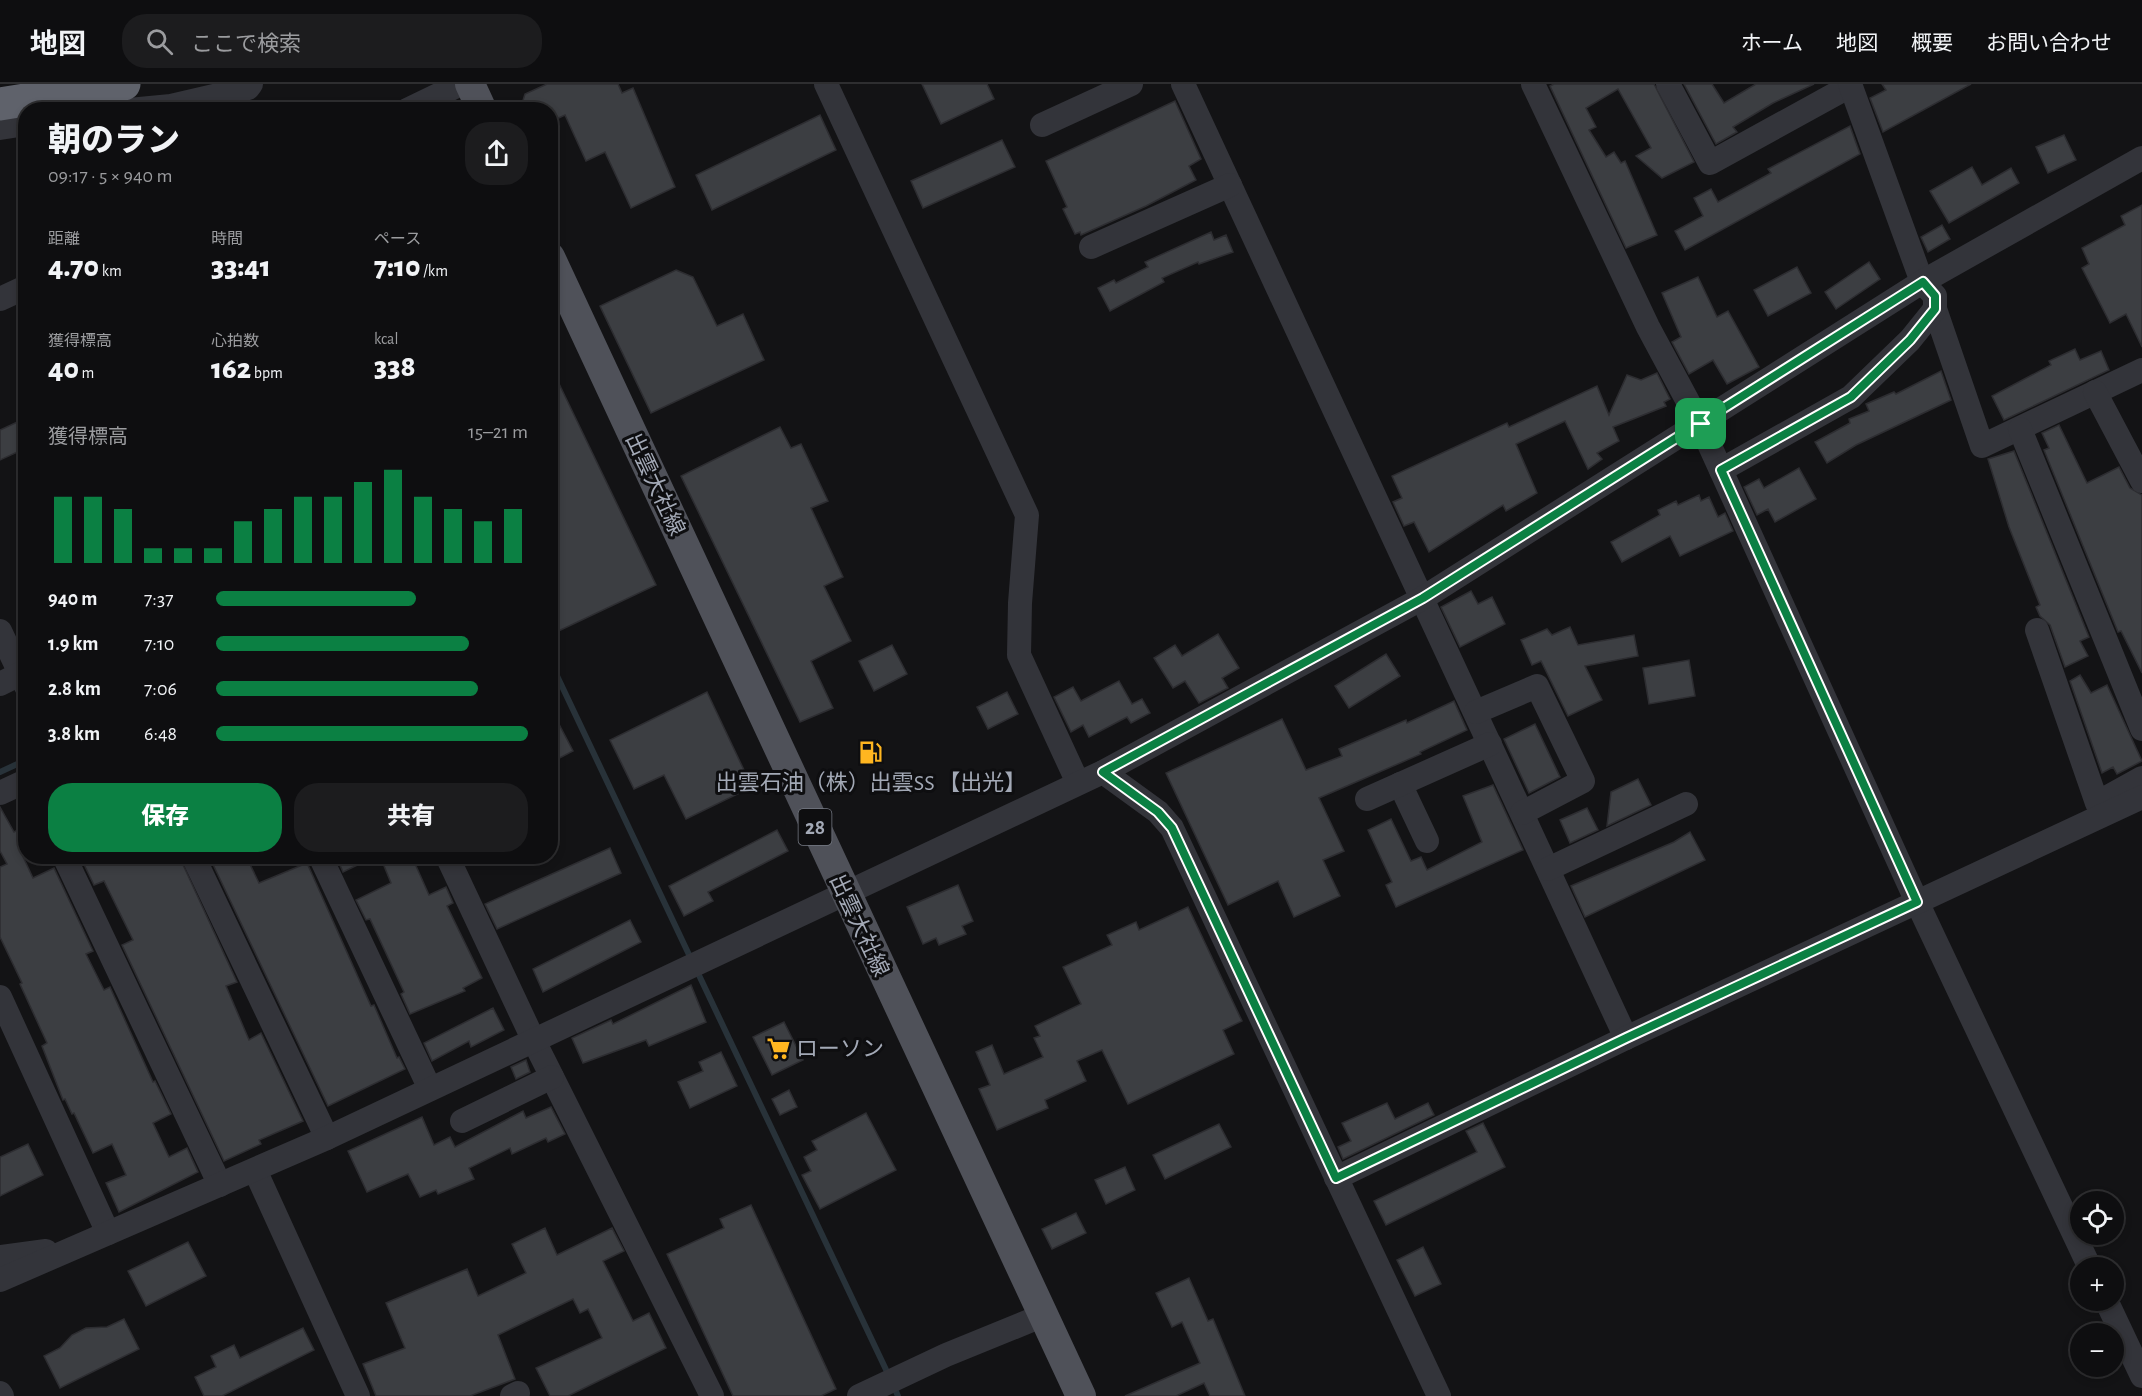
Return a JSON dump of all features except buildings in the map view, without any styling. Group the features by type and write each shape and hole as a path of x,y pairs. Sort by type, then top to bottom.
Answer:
{"highway":[{"path":"0,104 124,84"}],"main road":[{"path":"470,84 478,102"},
{"name":"出雲大社線","path":"558,274 1081,1396"}],"street":[{"path":"188,102 248,88 251,84"},
{"path":"424,102 461,84"},
{"path":"826,84 1027,515 1020,603 1020,655 1078,783"},
{"path":"1042,125 1131,84"},
{"path":"1183,84 1626,1038"},
{"path":"1533,84 1648,327 1701,424 1917,902 2086,1257"},
{"path":"1668,84 1710,162 1850,85 1923,282 1935,296 1935,309 1982,446 2142,370"},
{"path":"0,128 18,125"},
{"path":"0,1280 327,1138 1103,772 1423,598 1923,282 2142,158"},
{"path":"1091,247 1230,185"},
{"path":"0,298 18,290"},
{"path":"1721,470 1851,397 1910,340 1935,309"},
{"path":"2095,392 2142,481"},
{"path":"2020,429 2142,729"},
{"path":"2037,630 2097,803 2105,807 2142,797"},
{"path":"0,631 18,679"},
{"path":"1476,712 1537,686 1583,781 1522,813"},
{"path":"1367,799 1490,744"},
{"path":"1103,772 1158,812 1172,828 1439,1396"},
{"path":"1336,1178 1626,1038 1917,902 2105,807 2142,778"},
{"path":"1400,784 1427,841"},
{"path":"0,793 18,785"},
{"path":"1548,869 1686,804"},
{"path":"68,864 220,1185"},
{"path":"197,864 327,1138"},
{"path":"324,864 430,1089"},
{"path":"451,864 533,1039 712,1396"},
{"path":"0,997 108,1233"},
{"path":"462,1121 552,1077"},
{"path":"255,1170 358,1396"},
{"path":"0,1257 72,1247"},
{"path":"2111,1311 2142,1376"},
{"path":"859,1396 946,1355 1044,1315"}],"waterway":[{"path":"558,678 692,961"},
{"path":"0,772 18,764"},
{"path":"697,971 889,1376"},
{"path":"893,1385 898,1396"}],"place":[{"name":"出雲石油（株）出雲SS 【出光】","path":"871,753"},
{"name":"ローソン","path":"778,1048"}],"route":[{"path":"1923,282 1935,296 1935,309 1910,340 1851,397 1721,470 1917,902 1626,1038 1336,1178 1172,828 1158,812 1103,772 1423,598 1701,424 1923,282"}]}
